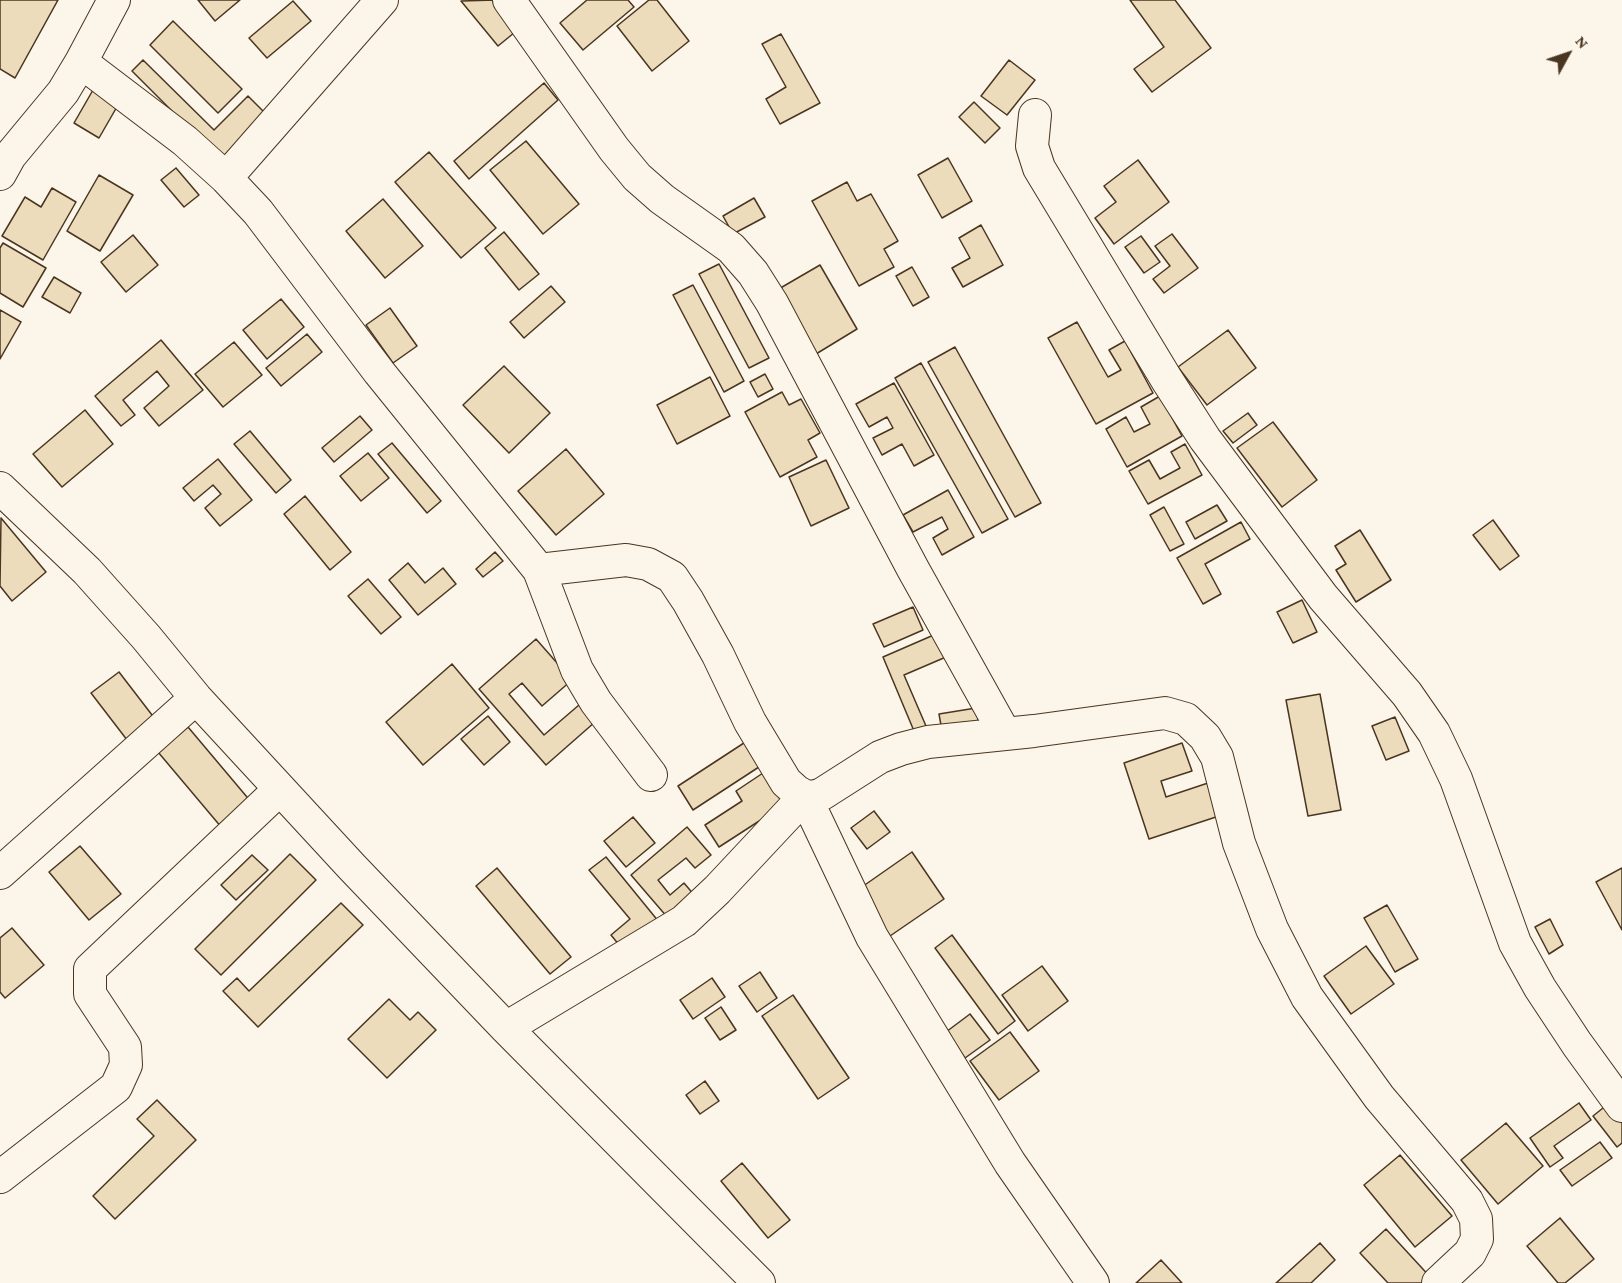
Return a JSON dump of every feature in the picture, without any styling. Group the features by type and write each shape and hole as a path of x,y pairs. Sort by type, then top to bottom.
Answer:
{"street":[{"path":"0,174 10,156 63,92 114,0"},
{"path":"226,178 382,0"},
{"path":"509,0 614,149 637,177 662,199 731,248 753,273 1005,734"},
{"path":"81,62 185,141 226,178 258,212 379,372 538,570 577,670 596,702 651,775"},
{"path":"1035,115 1032,146 1039,168 1205,439 1316,588 1407,694 1434,733 1456,778 1515,943 1546,997 1622,1106"},
{"path":"0,488 87,571 196,698 507,1028 759,1283"},
{"path":"538,570 626,560 648,564 672,577 718,655 750,722 780,772 796,791 805,796 814,797 822,794 880,757 901,748 928,742 1165,713 1186,719 1205,737 1217,757 1239,843 1268,918 1307,997 1379,1097 1467,1201 1476,1219 1477,1239 1470,1252 1438,1283"},
{"path":"0,873 196,698"},
{"path":"0,1177 116,1087 126,1065 125,1047 90,994 90,969 280,789"},
{"path":"507,1028 684,921 717,890 805,796"},
{"path":"805,796 872,937 1010,1162 1093,1283"}],"building":[{"path":"0,0 58,0 15,78 0,69"},
{"path":"198,0 240,0 215,21"},
{"path":"496,0 520,28 498,46 461,1"},
{"path":"587,0 628,0 634,7 583,50 560,23"},
{"path":"649,0 657,0 689,41 652,71 617,26"},
{"path":"1130,0 1175,0 1211,48 1152,92 1134,69 1164,47"},
{"path":"293,1 311,21 267,58 249,38"},
{"path":"173,21 242,89 218,113 150,45"},
{"path":"781,34 820,103 780,124 766,99 786,87 762,44"},
{"path":"143,60 214,130 248,96 270,118 225,164 132,71"},
{"path":"1009,60 1035,80 1007,115 981,96"},
{"path":"544,83 558,100 469,179 454,161"},
{"path":"93,90 118,105 99,138 74,123"},
{"path":"974,102 1000,128 985,143 959,117"},
{"path":"526,141 579,204 543,234 490,170"},
{"path":"429,152 496,228 461,258 395,182"},
{"path":"948,158 972,201 942,218 918,175"},
{"path":"1138,160 1169,202 1114,244 1095,218 1116,202 1104,186"},
{"path":"176,168 199,195 184,207 161,180"},
{"path":"99,175 133,195 100,251 67,231"},
{"path":"847,182 857,201 871,194 898,241 884,249 894,267 859,286 812,201"},
{"path":"52,188 76,202 43,260 2,236 25,197 41,207"},
{"path":"754,198 765,217 733,234 723,216"},
{"path":"383,199 423,246 385,278 346,231"},
{"path":"981,225 1003,265 963,287 952,268 970,258 959,238"},
{"path":"504,232 539,274 519,290 485,248"},
{"path":"1172,234 1198,268 1164,293 1153,279 1170,266 1155,246"},
{"path":"133,235 158,265 126,292 101,262"},
{"path":"1141,236 1160,262 1144,273 1125,247"},
{"path":"3,243 46,268 23,307 0,293 0,248"},
{"path":"719,264 769,358 749,368 699,274"},
{"path":"820,265 857,329 816,354 777,290"},
{"path":"912,267 929,297 913,306 896,276"},
{"path":"54,277 81,293 70,313 42,297"},
{"path":"693,285 744,381 724,392 673,295"},
{"path":"551,286 565,302 524,338 510,322"},
{"path":"281,299 304,327 267,359 243,330"},
{"path":"390,308 417,346 393,363 366,325"},
{"path":"0,310 21,322 0,359"},
{"path":"1077,322 1108,377 1121,370 1109,350 1125,341 1153,393 1096,424 1048,338"},
{"path":"1228,330 1256,368 1207,405 1178,367"},
{"path":"307,334 322,352 281,386 266,368"},
{"path":"161,340 203,390 159,426 144,408 169,386 157,371 123,400 135,415 121,426 95,396"},
{"path":"234,342 262,375 223,407 195,374"},
{"path":"955,347 1041,503 1015,517 928,362"},
{"path":"921,363 1008,519 982,533 895,378"},
{"path":"504,366 550,413 509,453 463,405"},
{"path":"765,374 773,389 758,397 750,382"},
{"path":"710,377 730,416 677,444 657,405"},
{"path":"894,383 934,455 914,466 902,444 882,455 873,438 893,428 887,417 869,427 856,404"},
{"path":"782,392 789,405 801,399 820,433 808,440 817,457 780,477 745,412"},
{"path":"1160,396 1182,436 1127,467 1106,429 1126,417 1134,432 1150,424 1141,407"},
{"path":"85,410 113,444 62,487 33,454"},
{"path":"1248,413 1257,425 1233,443 1223,431"},
{"path":"360,416 372,430 334,462 322,448"},
{"path":"1273,422 1317,480 1282,507 1237,448"},
{"path":"250,431 291,480 276,493 234,444"},
{"path":"392,443 441,501 427,513 378,454"},
{"path":"1185,444 1202,475 1148,504 1129,471 1149,460 1160,479 1180,468 1171,452"},
{"path":"566,449 604,494 556,535 518,491"},
{"path":"368,453 389,478 361,501 340,476"},
{"path":"218,459 252,500 220,526 205,508 221,494 213,485 194,501 183,488"},
{"path":"826,460 849,508 811,526 789,477"},
{"path":"948,490 974,537 942,555 933,538 948,529 942,517 913,532 903,515"},
{"path":"305,496 351,552 330,570 284,514"},
{"path":"1217,505 1227,521 1195,539 1186,522"},
{"path":"1164,507 1184,544 1170,551 1150,515"},
{"path":"1,518 46,572 12,601 0,586"},
{"path":"1493,520 1519,556 1500,570 1473,535"},
{"path":"1241,522 1250,539 1205,564 1221,594 1203,604 1177,558"},
{"path":"1360,530 1391,580 1356,602 1336,570 1346,564 1335,546"},
{"path":"495,552 503,561 483,577 476,569"},
{"path":"408,563 425,583 443,568 456,584 418,615 389,580"},
{"path":"368,579 401,617 381,634 348,596"},
{"path":"1302,600 1317,632 1293,643 1277,612"},
{"path":"913,607 923,630 884,647 873,624"},
{"path":"936,634 946,657 904,675 926,726 914,731 883,657"},
{"path":"536,639 572,680 542,706 522,683 509,694 544,735 579,705 595,722 546,765 479,689"},
{"path":"452,664 489,708 423,765 386,722"},
{"path":"119,672 162,728 134,749 91,693"},
{"path":"1320,694 1341,810 1308,816 1286,700"},
{"path":"976,708 979,725 942,731 939,714"},
{"path":"488,716 510,742 484,765 461,739"},
{"path":"1395,717 1409,751 1386,760 1372,726"},
{"path":"188,727 252,803 222,828 158,752"},
{"path":"747,741 762,765 693,810 678,786"},
{"path":"1182,743 1192,771 1161,781 1166,797 1208,783 1219,816 1149,839 1124,763"},
{"path":"763,773 784,805 719,847 705,825 742,801 736,791"},
{"path":"874,811 890,832 867,849 851,828"},
{"path":"633,817 655,843 626,867 604,841"},
{"path":"687,827 711,855 695,868 686,858 658,880 670,895 684,883 695,896 668,918 631,875"},
{"path":"80,846 121,894 89,920 49,872"},
{"path":"912,852 944,899 890,936 859,889"},
{"path":"290,854 316,880 221,975 195,949"},
{"path":"252,855 268,870 236,900 221,885"},
{"path":"606,857 659,922 624,951 611,935 630,919 589,870"},
{"path":"497,868 571,957 550,974 476,886"},
{"path":"1622,868 1622,930 1596,882"},
{"path":"341,903 363,925 258,1027 223,991 237,978 249,991"},
{"path":"1387,905 1418,959 1395,972 1364,918"},
{"path":"1550,919 1563,945 1549,954 1535,927"},
{"path":"12,928 44,965 5,998 0,992 0,938"},
{"path":"952,935 1015,1021 998,1034 935,948"},
{"path":"1366,946 1394,984 1351,1014 1324,976"},
{"path":"1042,966 1068,1001 1028,1031 1002,995"},
{"path":"760,972 777,998 757,1012 739,986"},
{"path":"712,978 725,997 693,1019 680,1000"},
{"path":"793,995 849,1078 818,1099 762,1016"},
{"path":"389,999 410,1020 418,1012 436,1030 387,1078 348,1039"},
{"path":"721,1007 736,1030 720,1040 705,1018"},
{"path":"970,1014 990,1040 965,1058 946,1032"},
{"path":"1010,1032 1039,1071 999,1100 970,1061"},
{"path":"705,1081 719,1101 700,1114 686,1095"},
{"path":"157,1100 196,1140 115,1219 93,1196 154,1136 137,1119"},
{"path":"1579,1103 1591,1120 1554,1146 1563,1158 1550,1167 1530,1138"},
{"path":"1608,1104 1622,1123 1622,1143 1617,1147 1593,1116"},
{"path":"1506,1123 1543,1166 1498,1204 1461,1160"},
{"path":"1600,1142 1612,1158 1572,1186 1560,1170"},
{"path":"1400,1155 1452,1216 1415,1247 1364,1185"},
{"path":"742,1163 790,1220 768,1238 721,1181"},
{"path":"1560,1218 1594,1259 1565,1283 1558,1283 1527,1246"},
{"path":"1386,1229 1433,1280 1430,1283 1388,1283 1360,1253"},
{"path":"1320,1243 1335,1260 1311,1283 1276,1283"},
{"path":"1161,1260 1182,1283 1136,1283"}]}
